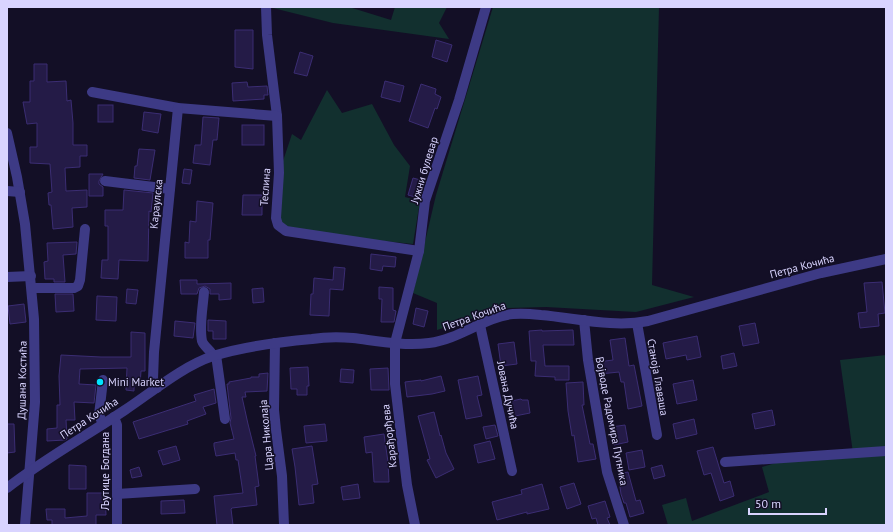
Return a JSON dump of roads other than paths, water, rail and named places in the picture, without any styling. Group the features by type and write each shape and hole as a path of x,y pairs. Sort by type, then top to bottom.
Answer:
{"street":[{"name":"Теслина","path":"266,7 267,35 277,116 279,173 276,218 278,225 286,231 419,251"},
{"name":"Јужни булевар","path":"395,343 419,251 425,201 459,100 486,7"},
{"path":"92,92 178,108 277,116"},
{"name":"Караулска","path":"158,388 153,379 154,352 178,108"},
{"name":"Душана Костића","path":"7,133 20,192 32,288 35,402 25,525"},
{"path":"105,181 170,189"},
{"path":"7,191 20,192"},
{"path":"32,288 74,288 78,286 80,280 85,229"},
{"name":"Петра Кочића","path":"7,488 29,471 188,368 215,356 241,348 314,338 351,338 395,343 440,341 456,336 498,317 515,314 636,323 648,321 821,273 886,259"},
{"path":"7,276 30,276"},
{"path":"204,292 201,329 202,341 215,356 225,419"},
{"name":"Војводе Радомира Путника","path":"584,320 588,360 607,472 624,525"},
{"name":"Станоја Главаша","path":"636,323 656,434"},
{"name":"Јована Дучића","path":"480,325 512,471"},
{"name":"Цара Николаја","path":"275,343 274,410 282,476 284,525"},
{"name":"Карађорђева","path":"395,343 396,400 407,485 415,525"},
{"path":"102,424 99,415 103,380"},
{"name":"Љутице Богдана","path":"114,417 117,425 117,525"},
{"path":"725,462 886,452"},
{"path":"117,494 195,489"}],"place":[{"name":"Mini Market","path":"100,382"}]}
